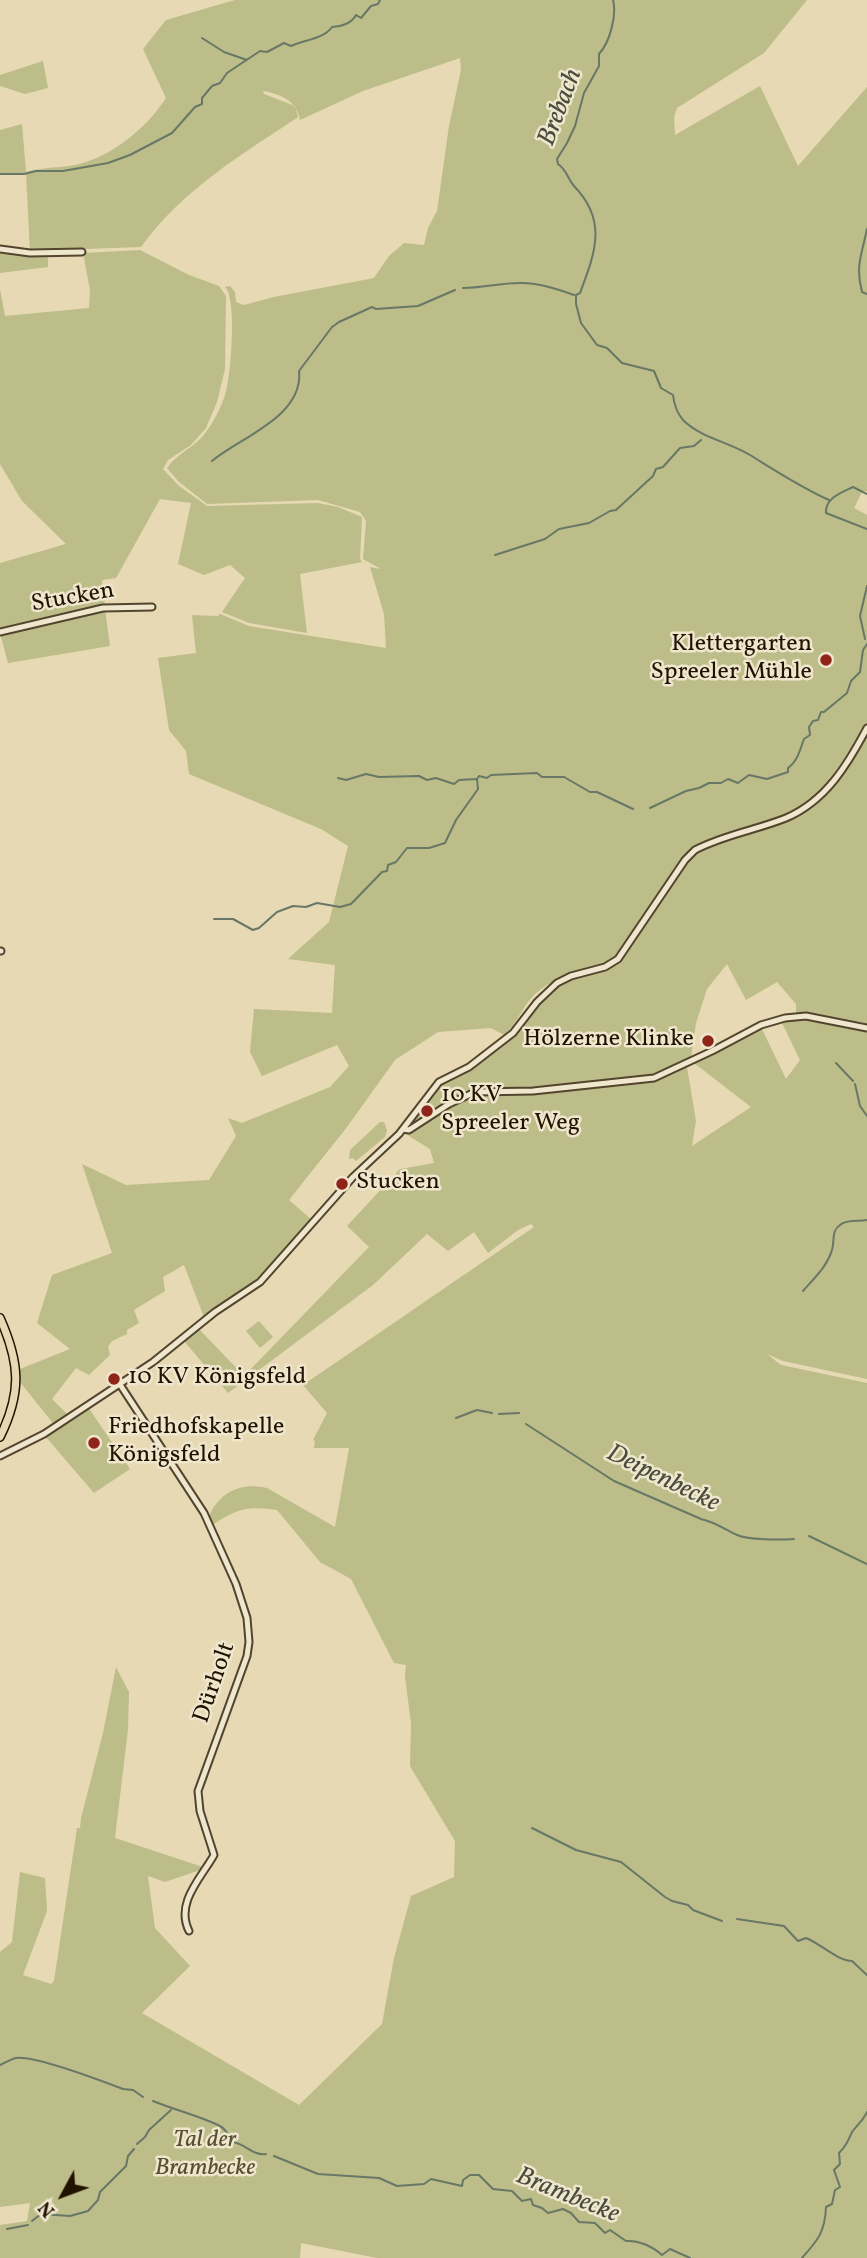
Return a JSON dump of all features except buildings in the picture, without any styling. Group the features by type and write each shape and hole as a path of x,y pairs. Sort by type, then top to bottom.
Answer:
{"main road":[{"path":"0,1318 12,1346 16,1380 12,1406 0,1437"}],"street":[{"path":"0,249 30,253 82,252"},
{"name":"Stucken","path":"0,632 103,607 152,607"},
{"path":"0,1456 44,1434 153,1362 215,1312 260,1282 353,1177 403,1129 433,1088 445,1078 472,1065 513,1033 556,983 608,966 621,956 691,853 698,848 782,820 818,797 837,777 867,728"},
{"path":"403,1129 409,1129 437,1110 471,1093 533,1091 654,1078 774,1020 806,1016 867,1028"},
{"name":"Dürholt","path":"119,1383 208,1520 236,1584 249,1630 244,1666 209,1755 198,1791 200,1811 214,1855 188,1899 185,1920 189,1931"}],"green space":[{"name":"Tal der Brambecke","path":"235,0 807,0 764,53 677,108 674,117 675,135 760,86 798,166 867,87 867,491 862,492 854,508 867,515 867,723 835,776 807,804 788,816 802,810 825,792 844,767 867,728 867,1025 796,1014 796,1004 777,982 746,1000 727,964 707,989 696,1023 691,1058 687,1067 696,1121 692,1146 751,1107 694,1061 761,1027 786,1079 800,1060 781,1021 815,1018 867,1029 867,1379 783,1361 767,1354 781,1365 867,1383 867,2258 377,2258 301,2243 300,2258 0,2258 0,2225 27,2221 30,2203 0,2207 0,1952 12,1942 20,1872 45,1878 47,1911 23,1975 51,1984 54,1981 77,1828 80,1828 116,1667 129,1692 128,1729 115,1838 206,1868 165,1882 148,1876 155,1928 190,1966 142,2013 299,2105 382,2024 394,1958 411,1896 454,1877 455,1841 410,1766 411,1724 406,1665 394,1663 351,1579 320,1562 277,1510 244,1510 230,1514 214,1524 209,1516 225,1495 240,1488 257,1486 267,1488 335,1527 349,1448 314,1448 313,1440 327,1413 303,1385 534,1227 531,1224 518,1230 488,1253 474,1232 448,1251 427,1234 373,1285 228,1393 184,1341 198,1328 244,1376 369,1247 347,1226 400,1169 434,1163 430,1149 404,1133 441,1084 473,1067 514,1034 538,1003 555,987 592,972 588,967 560,978 540,990 504,1035 491,1028 438,1032 395,1060 347,1127 289,1200 312,1220 254,1282 204,1317 184,1265 163,1277 165,1291 134,1310 139,1323 127,1330 127,1334 112,1341 108,1347 110,1355 89,1375 76,1368 52,1399 68,1415 59,1425 88,1407 130,1469 94,1493 45,1436 56,1427 20,1382 20,1369 70,1349 37,1323 52,1275 112,1253 82,1164 126,1185 209,1180 236,1136 228,1118 242,1123 330,1087 349,1066 337,1045 262,1076 250,1052 254,1009 332,1013 335,965 288,959 329,922 348,846 321,829 189,774 186,751 169,730 158,658 196,653 192,615 220,614 249,626 386,648 384,614 370,567 381,569 363,559 366,521 360,512 318,500 207,504 179,482 167,468 202,437 224,399 229,378 232,335 231,305 225,287 230,286 235,292 236,302 244,305 374,278 389,256 404,243 424,245 428,228 437,211 449,126 461,70 460,58 363,91 300,120 296,108 298,117 194,191 157,226 141,247 30,251 26,173 0,173 0,130 22,124 26,172 75,165 114,149 138,131 166,98 143,49 166,20","holes":["263,91 282,96 293,105 264,94"]},
{"path":"43,61 48,88 25,94 0,86 0,75"},
{"path":"140,250 189,275 219,286 226,296 225,369 217,402 206,428 191,445 168,460 163,469 178,485 207,506 318,503 338,507 362,517 362,562 300,574 307,633 249,623 222,612 245,578 230,565 204,575 178,564 191,503 160,499 116,578 102,580 105,605 0,630 0,563 66,544 22,501 0,464 0,289 5,316 89,308 90,290 83,253"},
{"path":"0,251 48,254 48,267 0,273"},
{"path":"105,609 110,646 8,663 0,633"},
{"path":"380,1122 384,1122 387,1130 385,1137 356,1161 349,1159 350,1150"},
{"path":"259,1321 273,1337 260,1348 246,1331"}],"waterway":[{"path":"0,174 63,171 108,163 130,155 172,133 195,107 202,104 202,98 212,86 220,83 227,73 260,51 267,52 284,43 291,46 319,37 332,27 349,22 356,15 361,18 380,0"},
{"name":"Brebach","path":"613,0 612,28 599,54 599,66 584,93 575,126 557,159 585,199 595,225 594,251 580,293 576,295 581,323 597,345 607,348 622,363 654,371 661,388 673,395 679,414 690,426 742,451 829,500"},
{"path":"202,38 224,52 247,60"},
{"path":"867,229 859,275 862,292 867,294"},
{"path":"463,288 526,283 547,286 574,295"},
{"path":"212,461 268,424 292,401 298,387 299,371 332,327 339,322 372,307 418,306 455,290"},
{"path":"495,555 545,539 559,529 589,523 616,510 680,448 694,446 701,440"},
{"path":"867,494 853,487 831,500 826,508 826,513 867,529"},
{"path":"865,639 860,616 867,586"},
{"path":"650,808 709,783 721,783 728,779 738,783 749,775 767,779 788,772 804,739 810,735 809,727 813,721 818,720 821,712 847,693 851,681 860,672 863,650 867,644"},
{"path":"214,919 233,919 253,930 277,912 293,906 306,907 317,903 340,907 351,904 382,872 387,871 388,865 396,862 407,848 429,848 445,843 456,820 478,789 479,776 487,778 491,775 537,773 542,777 564,777 590,792 597,792 633,809"},
{"path":"338,778 346,780 366,774 379,777 419,776 427,780 436,778 454,784 459,780 477,779"},
{"path":"836,1063 853,1081"},
{"path":"855,1084 860,1106 867,1116"},
{"path":"803,1291 827,1262 837,1227 846,1222 867,1220"},
{"path":"456,1418 477,1410 492,1413"},
{"path":"499,1414 519,1413"},
{"name":"Deipenbecke","path":"526,1424 614,1481 737,1535 756,1539 794,1539"},
{"name":"Deipenbecke","path":"809,1536 867,1564"},
{"path":"532,1828 576,1850 621,1862 665,1897 722,1921"},
{"path":"737,1919 784,1926 798,1941 806,1938 841,1958 852,1961 867,1975"},
{"name":"Brambecke","path":"0,2065 16,2058 37,2060 133,2090 143,2097"},
{"name":"Brambecke","path":"153,2101 218,2125 223,2128 231,2142 256,2153 266,2154"},
{"path":"137,2144 171,2110"},
{"name":"Brambecke","path":"802,2258 820,2235 826,2207 832,2204 835,2190 840,2187 834,2170 840,2164 839,2153 867,2112"},
{"path":"32,2221 41,2214 70,2216 88,2211 98,2200 100,2192 126,2166 128,2156 134,2149"},
{"name":"Brambecke","path":"274,2156 318,2174 379,2178 397,2186 424,2184 431,2179 462,2186 463,2180 470,2175 479,2175 493,2189 512,2191 522,2201 531,2199 533,2205 548,2213 563,2209 579,2222 595,2223 605,2233 610,2230 626,2241 645,2244 662,2255 670,2249 690,2258"},
{"path":"7,2229 28,2225"}],"place":[{"name":"Klettergarten Spreeler Mühle","path":"826,660"},
{"name":"Hölzerne Klinke","path":"708,1041"},
{"name":"10 KV Spreeler Weg","path":"427,1111"},
{"name":"Stucken","path":"342,1184"},
{"name":"10 KV Königsfeld","path":"114,1379"},
{"name":"Friedhofskapelle Königsfeld","path":"94,1443"}]}
